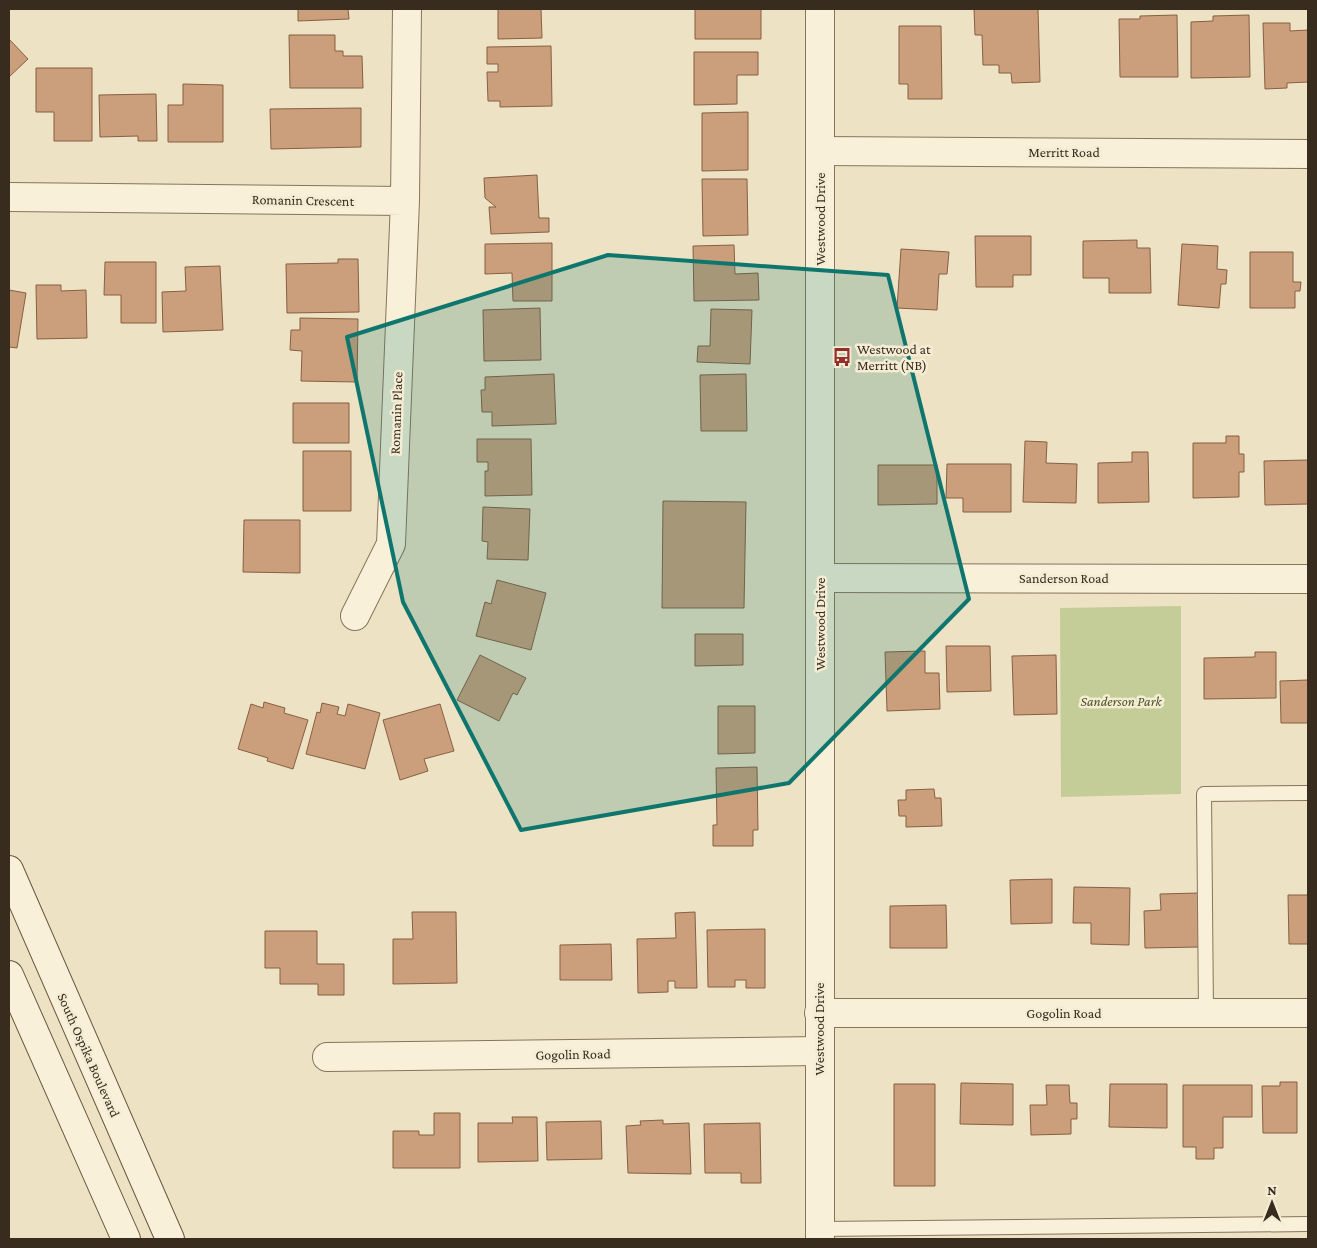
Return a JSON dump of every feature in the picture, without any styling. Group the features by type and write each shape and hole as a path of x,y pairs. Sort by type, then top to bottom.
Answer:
{"street":[{"path":"405,201 407,9"},
{"name":"Westwood Drive","path":"820,9 820,1234"},
{"name":"Merritt Road","path":"820,151 1308,154"},
{"name":"Romanin Crescent","path":"9,197 405,201"},
{"name":"Romanin Place","path":"355,616 391,544 405,201"},
{"name":"Sanderson Road","path":"820,578 1308,579"},
{"name":"South Ospika Boulevard","path":"9,870 170,1239"},
{"path":"9,975 126,1239"},
{"name":"Gogolin Road","path":"819,1013 1308,1013"},
{"name":"Gogolin Road","path":"326,1058 819,1051"}],"lane":[{"path":"1206,1013 1204,794 1308,793"},
{"path":"820,1234 1308,1224"}],"highlighted area":[{"path":"608,255 888,275 969,599 789,783 521,830 403,602 347,337"}],"green space":[{"name":"Sanderson Park","path":"1181,606 1181,794 1061,797 1060,608"}],"building":[{"path":"298,9 348,9 349,19 298,21"},
{"path":"498,9 541,9 542,38 498,39"},
{"path":"695,9 761,9 761,39 695,39"},
{"path":"974,9 1038,9 1040,82 1012,83 1011,73 999,73 999,65 983,65 982,35 975,35"},
{"path":"1177,15 1178,77 1120,77 1119,19 1140,19 1140,16"},
{"path":"1249,15 1250,77 1191,78 1191,22 1213,21 1213,16"},
{"path":"1263,23 1290,23 1290,31 1308,30 1308,82 1287,83 1287,88 1265,89"},
{"path":"899,26 941,26 942,99 908,99 908,84 899,84"},
{"path":"289,35 335,35 335,51 343,51 343,56 362,56 363,88 290,88"},
{"path":"9,39 28,59 9,77"},
{"path":"551,46 552,106 500,107 500,101 488,101 487,72 498,72 498,64 487,64 487,47"},
{"path":"694,52 758,52 758,75 737,75 737,104 694,105"},
{"path":"36,68 92,68 92,141 54,141 54,112 36,112"},
{"path":"183,84 223,85 223,142 168,142 168,105 183,105"},
{"path":"156,94 157,141 138,141 138,136 100,137 99,95"},
{"path":"361,108 361,147 271,149 270,109"},
{"path":"748,112 748,170 702,171 702,113"},
{"path":"537,175 539,218 549,218 549,232 491,234 489,207 496,207 485,198 484,178"},
{"path":"702,179 747,179 748,235 703,236"},
{"path":"975,236 1031,236 1031,275 1013,275 1013,287 976,287"},
{"path":"1137,240 1137,248 1150,248 1151,293 1109,293 1109,278 1083,278 1083,241"},
{"path":"552,243 552,301 513,301 512,273 485,274 485,244"},
{"path":"1182,244 1218,246 1217,269 1227,270 1226,284 1221,284 1219,308 1178,305"},
{"path":"734,245 735,274 758,273 759,300 694,301 693,246"},
{"path":"901,249 949,252 947,274 939,274 937,310 897,308"},
{"path":"1250,252 1293,252 1293,282 1301,282 1300,291 1295,291 1295,308 1250,308"},
{"path":"338,259 358,259 359,312 287,313 286,264 338,263"},
{"path":"105,262 156,262 156,323 121,323 121,295 104,295"},
{"path":"220,266 223,330 163,332 162,292 186,291 185,267"},
{"path":"36,285 61,285 61,291 86,290 87,338 37,339"},
{"path":"9,290 26,293 17,348 9,347"},
{"path":"540,308 541,360 484,361 483,310"},
{"path":"711,309 752,310 750,364 697,362 698,346 710,346"},
{"path":"300,318 358,319 357,382 301,381 302,351 290,350 291,330 300,330"},
{"path":"554,374 556,424 492,426 492,412 482,412 481,390 485,390 485,377"},
{"path":"746,374 747,431 701,431 700,375"},
{"path":"293,403 349,403 349,443 293,443"},
{"path":"1226,436 1239,436 1239,454 1244,454 1244,472 1239,472 1239,497 1193,498 1193,443 1226,443"},
{"path":"477,439 531,439 532,495 485,496 485,471 488,471 488,462 477,462"},
{"path":"1025,441 1047,442 1046,463 1077,464 1076,503 1023,502"},
{"path":"303,451 351,451 351,511 303,511"},
{"path":"1132,452 1148,452 1149,502 1098,503 1098,463 1132,462"},
{"path":"1308,460 1308,504 1265,505 1264,461"},
{"path":"947,464 1011,464 1011,512 963,512 963,498 946,498"},
{"path":"878,465 937,465 937,504 878,505"},
{"path":"663,501 746,502 744,608 662,608"},
{"path":"483,507 530,509 528,560 487,559 488,542 482,541"},
{"path":"244,520 300,520 300,573 243,572"},
{"path":"497,580 546,593 531,650 476,636 485,602 491,604"},
{"path":"695,634 743,634 743,665 695,666"},
{"path":"946,646 990,646 991,691 947,692"},
{"path":"925,651 925,673 939,673 940,709 887,711 885,652"},
{"path":"1255,652 1276,652 1276,698 1204,699 1204,658 1255,657"},
{"path":"480,655 526,678 517,695 513,693 499,721 457,700"},
{"path":"1056,655 1057,714 1014,715 1012,656"},
{"path":"1308,680 1308,723 1281,723 1280,681"},
{"path":"264,702 285,708 284,713 308,720 293,769 267,761 268,758 238,749 251,704 263,708"},
{"path":"322,703 339,707 337,714 345,716 348,704 380,713 365,769 306,754 317,712 320,713"},
{"path":"440,704 454,751 424,759 428,771 400,780 383,720"},
{"path":"718,706 755,706 755,753 718,754"},
{"path":"757,767 758,830 753,830 753,846 713,846 713,825 717,825 716,768"},
{"path":"934,789 935,798 941,798 942,826 906,827 906,816 899,816 898,800 906,800 906,790"},
{"path":"1052,879 1052,923 1011,924 1010,880"},
{"path":"1074,887 1130,888 1129,945 1091,944 1091,923 1073,923"},
{"path":"1199,893 1200,947 1145,948 1144,911 1161,910 1160,894"},
{"path":"1288,895 1308,895 1308,944 1289,944"},
{"path":"946,905 947,948 890,948 890,906"},
{"path":"412,912 456,912 457,983 393,984 393,939 413,939"},
{"path":"695,912 697,988 675,988 675,981 668,981 668,992 638,993 637,939 676,938 675,913"},
{"path":"765,929 765,988 746,988 746,980 735,980 735,987 708,987 707,930"},
{"path":"265,931 317,931 317,964 344,964 344,995 318,995 318,984 280,984 280,968 265,968"},
{"path":"611,944 612,980 560,980 560,945"},
{"path":"1280,1082 1297,1082 1297,1133 1263,1133 1262,1086 1280,1086"},
{"path":"961,1083 1013,1084 1013,1125 960,1124"},
{"path":"894,1084 935,1084 935,1186 894,1186"},
{"path":"1110,1084 1167,1084 1167,1128 1109,1127"},
{"path":"1046,1085 1069,1085 1070,1103 1077,1103 1077,1119 1071,1119 1071,1134 1031,1135 1030,1105 1047,1105"},
{"path":"1183,1085 1252,1085 1252,1117 1223,1117 1223,1148 1214,1148 1214,1159 1196,1159 1196,1147 1183,1147"},
{"path":"434,1113 460,1113 460,1168 393,1168 393,1131 419,1131 419,1135 434,1135"},
{"path":"512,1117 537,1117 538,1161 478,1162 478,1123 513,1123"},
{"path":"663,1120 663,1124 689,1123 691,1174 628,1173 626,1126 641,1125 640,1121"},
{"path":"601,1121 602,1159 547,1160 546,1122"},
{"path":"760,1123 761,1183 741,1183 741,1173 705,1173 704,1124"}],"place":[{"name":"Westwood at Merritt (NB)","path":"842,357"}]}
